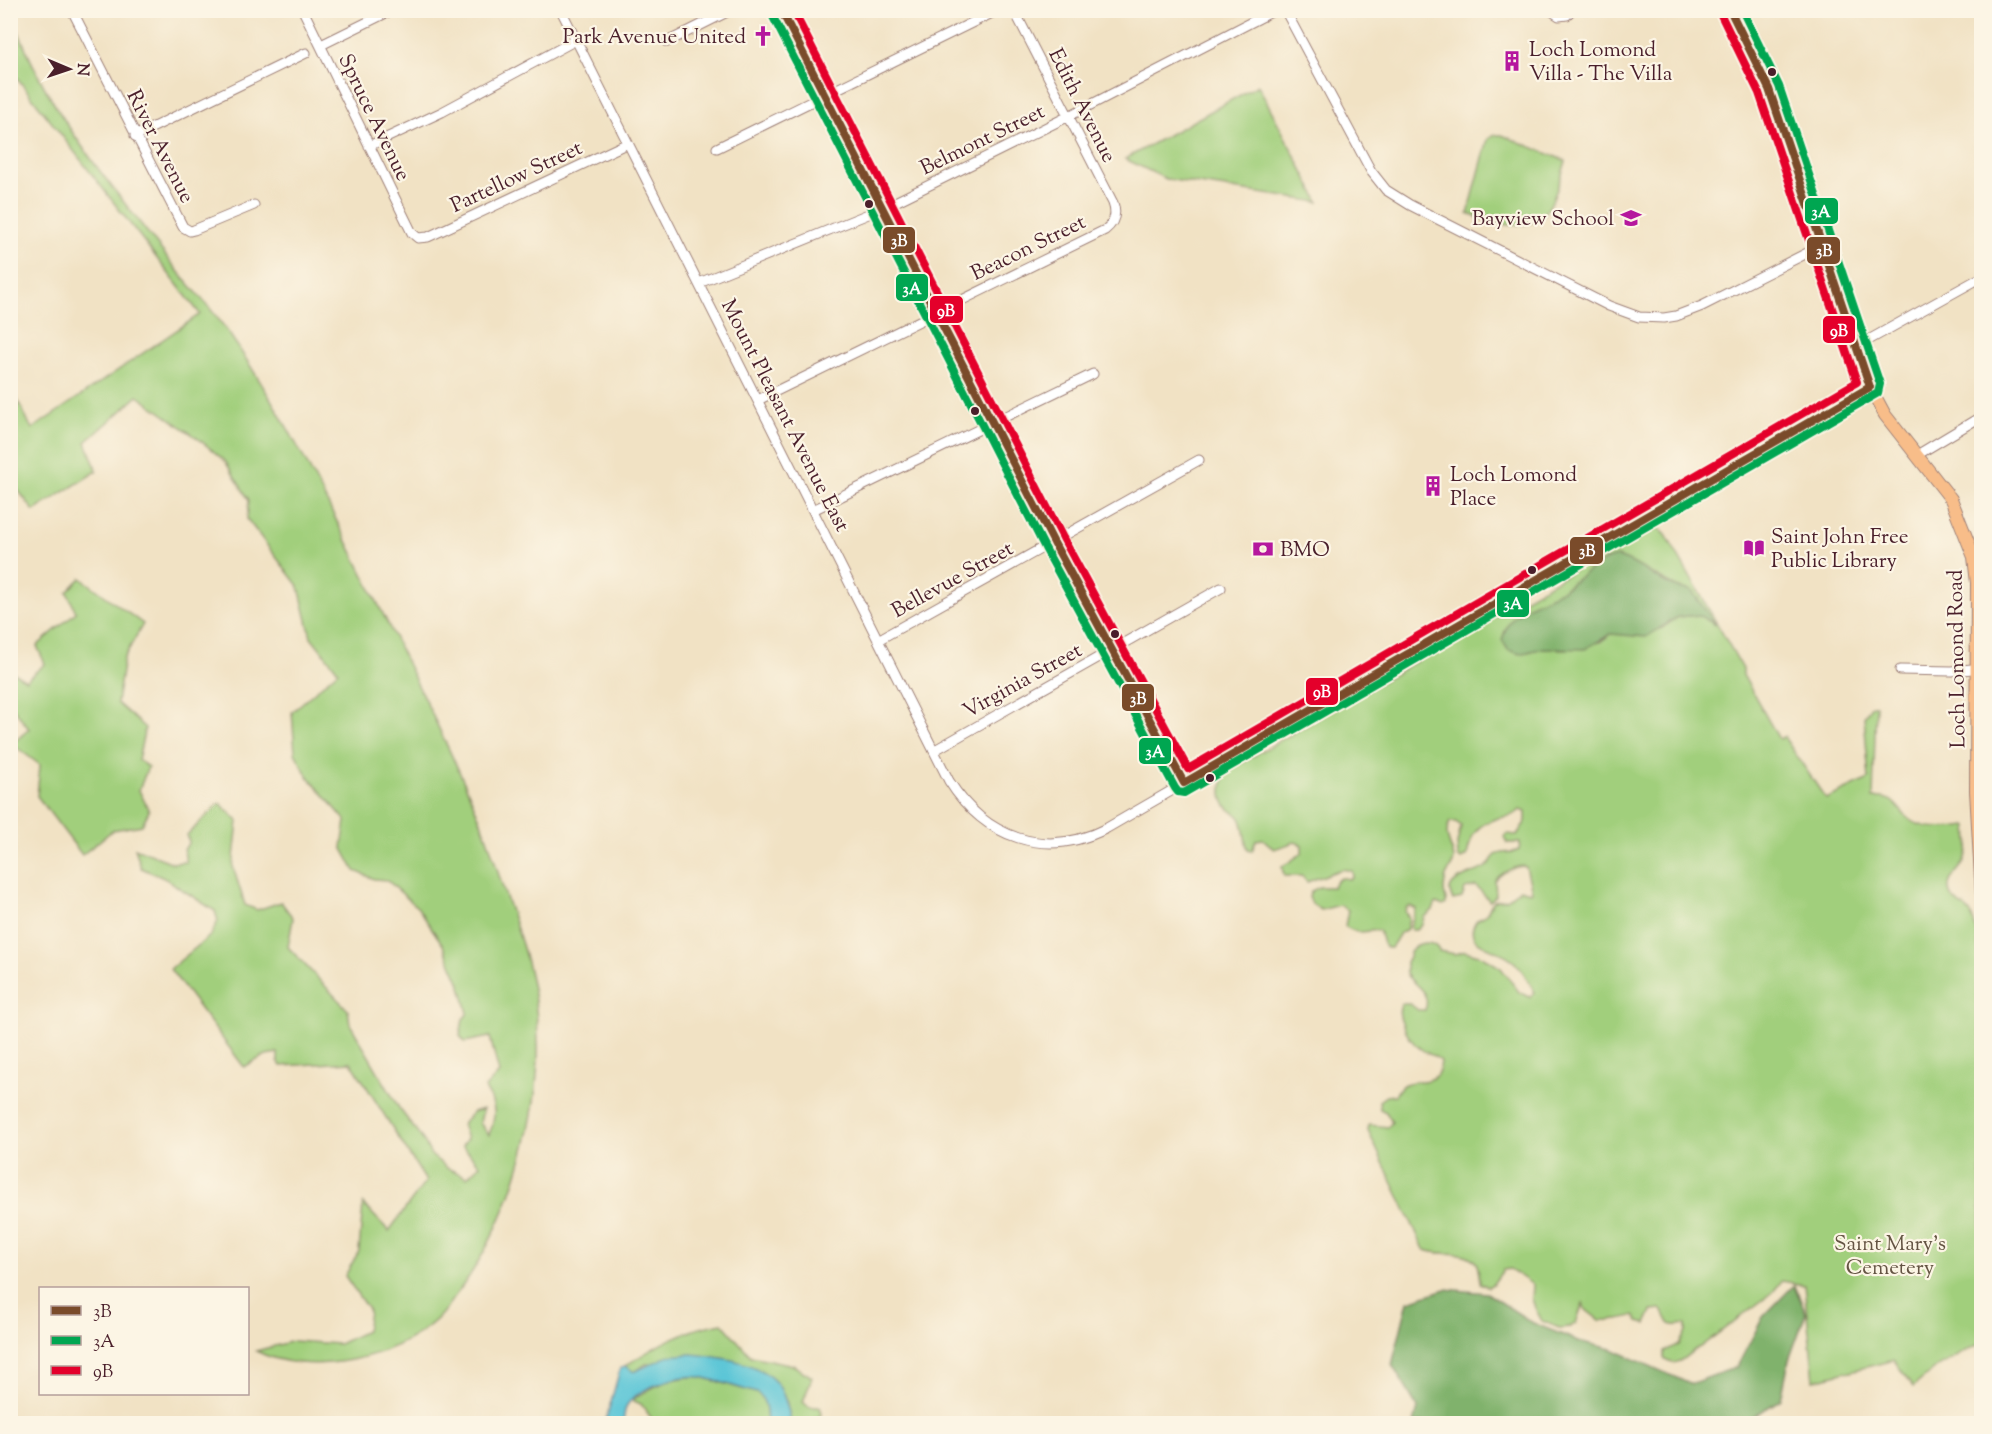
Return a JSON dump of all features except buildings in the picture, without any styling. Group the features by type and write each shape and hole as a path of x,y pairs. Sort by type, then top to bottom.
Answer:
{"main road":[{"name":"Loch Lomond Road","path":"1730,10 1769,89 1870,387 1885,415 1951,499 1978,555 1979,669 1976,791 1982,896"}],"street":[{"name":"River Avenue","path":"72,10 181,225 186,229 194,230 254,205"},
{"name":"Spruce Avenue","path":"303,10 412,233 418,238"},
{"path":"321,45 392,10"},
{"name":"Mount Pleasant Avenue East","path":"561,10 949,781 969,809 991,826 1019,839 1052,843 1081,838 1094,835 1137,813 1184,783 1870,387"},
{"path":"667,42 731,10"},
{"path":"781,10 1054,543 1184,783"},
{"path":"717,148 998,10"},
{"name":"Edith Avenue","path":"1014,10 1113,203 1115,217"},
{"name":"Belmont Street","path":"699,283 883,208 1068,117 1275,10"},
{"path":"1285,10 1363,158 1386,190 1410,206 1609,306 1639,317 1676,316 1702,306 1823,245"},
{"path":"1550,10 1559,16 1568,15 1571,10"},
{"path":"369,146 442,112 576,40"},
{"path":"135,136 306,53"},
{"name":"Partellow Street","path":"418,238 428,237 628,143"},
{"name":"Beacon Street","path":"758,400 1105,230 1115,217"},
{"path":"1856,347 1982,277"},
{"path":"813,510 1093,374"},
{"path":"1917,455 1982,416"},
{"name":"Bellevue Street","path":"878,640 1199,460"},
{"name":"Virginia Street","path":"935,750 1221,588"},
{"path":"1900,670 1979,669"}],"green space":[{"path":"10,11 38,75 63,118 110,184 224,326 295,442 390,628 469,793 487,837 527,961 535,1001 538,1039 537,1079 522,1159 509,1198 493,1235 474,1269 440,1316 418,1334 374,1354 350,1360 300,1363 277,1359 256,1351 293,1341 339,1344 366,1331 369,1311 345,1276 359,1251 363,1204 389,1231 426,1181 351,1062 281,1066 278,1053 266,1055 244,1067 170,969 211,935 218,921 215,911 166,879 141,868 135,848 173,863 186,862 184,850 189,842 187,835 220,803 238,821 233,867 245,905 257,910 281,902 293,918 288,947 348,1010 350,1024 399,1108 423,1140 431,1155 447,1168 467,1177 480,1165 462,1146 467,1139 462,1124 473,1112 483,1109 480,1123 489,1135 494,1116 492,1101 485,1088 499,1073 490,1037 465,1042 460,1036 463,1019 468,1013 461,986 443,945 418,908 387,880 374,879 355,871 342,847 346,821 307,775 295,753 292,712 338,671 311,637 299,587 247,519 249,500 225,461 200,440 138,396 86,442 97,471 34,511 11,481 11,387 32,429 200,314 11,70"},
{"path":"1258,85 1319,202 1166,179 1125,159"},
{"path":"1495,135 1502,135 1566,161 1550,205 1540,218 1531,223 1499,224 1468,214 1488,139"},
{"name":"Saint Mary's Cemetery","path":"1646,528 1660,529 1666,535 1743,669 1743,675 1779,739 1784,737 1826,799 1869,779 1864,716 1872,705 1876,705 1873,798 1888,799 1912,821 1924,826 1947,828 1968,826 1967,854 1949,886 1952,897 1970,913 1973,919 1981,972 1981,1343 1937,1367 1913,1387 1894,1360 1814,1380 1804,1285 1782,1281 1772,1293 1700,1347 1674,1363 1664,1359 1664,1351 1679,1345 1686,1331 1686,1325 1671,1324 1662,1310 1652,1311 1646,1324 1638,1322 1634,1315 1599,1320 1585,1309 1583,1303 1576,1323 1570,1327 1559,1328 1542,1321 1532,1299 1533,1285 1510,1269 1503,1270 1488,1287 1480,1283 1476,1263 1466,1255 1430,1252 1424,1249 1368,1131 1369,1125 1388,1127 1392,1122 1386,1112 1380,1109 1379,1101 1386,1096 1395,1095 1405,1084 1433,1078 1440,1069 1441,1061 1412,1041 1400,1017 1399,1010 1402,1004 1410,1004 1418,1010 1425,1010 1427,1004 1424,994 1406,974 1406,962 1413,948 1427,943 1432,944 1439,951 1455,954 1465,951 1482,956 1501,968 1519,992 1530,997 1534,993 1528,980 1514,962 1506,955 1477,941 1472,929 1476,921 1487,913 1494,901 1507,899 1520,889 1532,891 1526,867 1514,868 1497,878 1495,881 1496,896 1490,901 1476,886 1465,889 1462,898 1453,900 1450,893 1455,882 1487,866 1496,855 1519,850 1520,843 1507,843 1504,837 1507,834 1517,835 1526,821 1526,812 1520,810 1484,824 1473,836 1467,856 1461,859 1458,857 1457,844 1461,826 1456,822 1450,822 1447,834 1454,861 1445,879 1446,904 1443,906 1436,903 1417,930 1411,930 1410,927 1416,909 1410,906 1406,908 1405,912 1409,918 1407,929 1400,933 1391,948 1386,948 1379,930 1357,932 1345,926 1348,910 1340,905 1321,910 1312,904 1309,897 1311,891 1320,887 1332,887 1341,878 1349,879 1353,877 1352,871 1342,869 1307,882 1302,876 1284,876 1282,867 1302,853 1302,845 1295,842 1274,849 1263,839 1256,840 1252,851 1248,850 1242,821 1226,806 1223,799 1224,778 1214,779","holes":["1606,559 1641,568 1680,589 1691,590 1714,624 1699,615 1678,617 1662,628 1638,636 1611,634 1600,642 1565,649 1543,648 1520,654 1528,606 1557,593"]},
{"path":"1617,557 1636,565 1662,581 1681,589 1691,590 1716,625 1699,615 1678,617 1646,637 1611,634 1585,649 1543,648 1520,654 1508,650 1502,640 1507,626 1516,615 1557,593 1593,567"},
{"path":"81,578 143,624 124,658 117,703 145,728 138,760 148,767 139,790 149,811 142,825 113,830 82,855 37,796 40,765 12,744 29,729 11,705 11,671 26,680 45,664 37,646 76,612 67,592"},
{"path":"1794,1285 1806,1313 1789,1360 1781,1399 1744,1423 1414,1423 1418,1408 1392,1365 1408,1301 1446,1289 1487,1293 1533,1323 1578,1341 1612,1349 1690,1384 1737,1367 1763,1317"},
{"path":"722,1323 751,1356 793,1365 812,1377 803,1402 809,1407 820,1407 822,1413 815,1423 791,1423 787,1403 779,1386 767,1375 752,1367 722,1358 646,1364 634,1372 625,1366 671,1339"},
{"path":"698,1376 757,1393 764,1403 767,1423 655,1423 641,1404 632,1400 663,1383"}],"water":[{"path":"691,1354 740,1362 763,1372 780,1388 791,1423 767,1423 764,1403 757,1393 713,1380 691,1377 670,1380 649,1388 627,1405 623,1423 605,1423 620,1369 625,1366 634,1372 668,1356"}],"transit line":[{"name":"3B","path":"781,10 1054,543 1184,783 1870,387 1769,89 1730,10"},
{"name":"9B","path":"793,10 1063,538 1188,769 1857,382 1759,93 1721,15"},
{"name":"3A","path":"772,15 1045,548 1175,788 1178,792 1184,793 1878,393 1880,384 1779,86 1742,10"}],"place":[{"name":"Park Avenue United","path":"763,36"},
{"name":"Loch Lomond Villa - The Villa","path":"1512,61"},
{"name":"Bayview School","path":"1631,218"},
{"name":"Loch Lomond Place","path":"1433,486"},
{"name":"Saint John Free Public Library","path":"1754,548"},
{"name":"BMO","path":"1263,549"}]}
